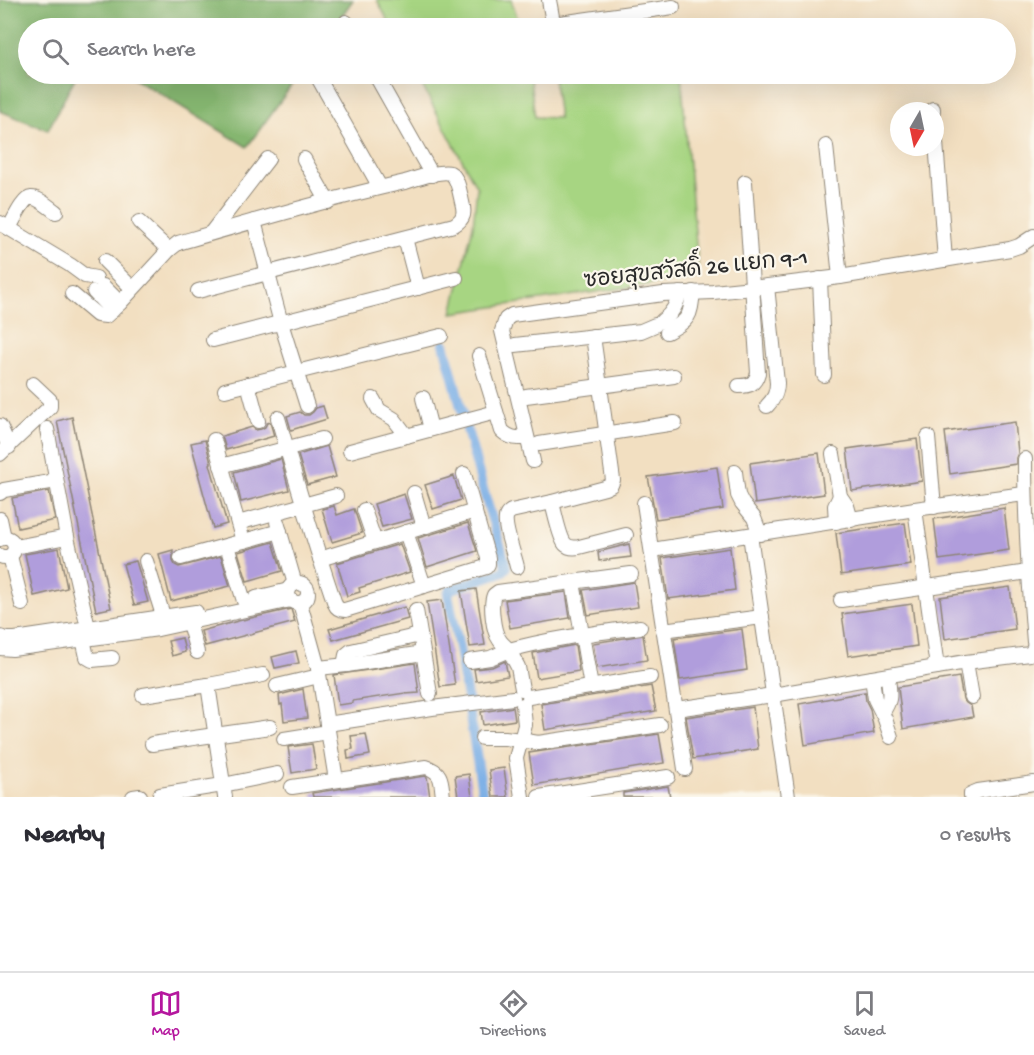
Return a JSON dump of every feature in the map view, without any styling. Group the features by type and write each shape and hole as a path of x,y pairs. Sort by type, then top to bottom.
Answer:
{"street":[{"path":"549,0 552,18"},
{"path":"604,18 673,7"},
{"path":"322,84 380,188"},
{"path":"381,84 432,175"},
{"path":"826,146 840,277"},
{"path":"937,156 945,260"},
{"path":"211,233 268,159"},
{"path":"304,159 328,202"},
{"path":"72,294 97,315 106,315 178,243 432,175 448,173 455,178 464,209 461,220 454,225 198,291"},
{"path":"739,386 748,386 753,383 758,373 745,182"},
{"path":"56,212 40,201 30,198 25,200 5,226 70,265 93,283 116,307"},
{"path":"254,221 281,323 307,406"},
{"path":"139,222 169,250"},
{"name":"ซอยสุขสวัสดิ์ 26 แยก 9-1","path":"533,462 533,441 502,331 506,319 512,315 663,294 752,288 840,277 1010,249 1034,236"},
{"path":"405,238 418,288"},
{"path":"105,261 132,288"},
{"path":"213,340 456,278"},
{"path":"820,279 824,375"},
{"path":"767,286 777,383 777,392 767,406"},
{"path":"515,345 641,331 651,334 665,326 684,322 689,316 686,292"},
{"path":"225,390 441,336"},
{"path":"517,567 506,518 512,511 605,488 611,485 613,480 593,336"},
{"path":"479,356 502,430 507,436 533,441 675,423"},
{"path":"526,396 674,376"},
{"path":"4,450 50,407 50,400 33,384"},
{"path":"248,384 258,421"},
{"path":"374,399 379,410 394,419 408,436"},
{"path":"423,399 431,429"},
{"path":"350,452 496,412"},
{"path":"278,418 320,559 336,608 340,610 483,569 488,564 464,474"},
{"path":"0,426 4,450"},
{"path":"47,429 87,635 87,657 92,660 112,658"},
{"path":"928,437 934,507"},
{"path":"221,466 322,439"},
{"path":"214,440 243,541"},
{"path":"833,454 840,496 847,506 851,520"},
{"path":"1025,459 1024,494 1034,642"},
{"path":"735,472 738,495 754,518 762,617 788,797"},
{"path":"0,493 4,490 56,481"},
{"path":"414,493 424,527"},
{"path":"652,550 1024,494"},
{"path":"238,523 336,496"},
{"path":"836,522 835,506 840,496"},
{"path":"552,502 563,539 571,548 626,535"},
{"path":"644,503 685,769"},
{"path":"915,509 937,667"},
{"path":"364,510 375,542"},
{"path":"320,559 475,511"},
{"path":"274,513 294,594 318,672 336,780"},
{"path":"0,519 22,604"},
{"path":"181,558 280,531"},
{"path":"406,532 424,586"},
{"path":"6,547 68,537"},
{"path":"227,546 244,601"},
{"path":"146,561 165,622"},
{"path":"841,600 1028,572"},
{"path":"522,797 516,758 525,725 518,667 509,650 496,636 492,605 494,595 498,592 631,574"},
{"path":"573,582 591,687"},
{"path":"0,637 15,639 128,633 208,609 294,594"},
{"path":"165,622 189,623 294,594"},
{"path":"416,610 430,694"},
{"path":"663,630 762,617"},
{"path":"189,623 197,652"},
{"path":"470,661 490,658 525,646 640,627"},
{"path":"0,648 12,650 87,635"},
{"path":"347,665 346,655 351,651 420,635"},
{"path":"676,709 966,662 1030,654 1034,647"},
{"path":"277,686 347,665 423,653"},
{"path":"966,662 972,697"},
{"path":"143,695 262,675"},
{"path":"882,713 889,704 890,698 888,676"},
{"path":"284,739 432,708 650,677"},
{"path":"872,678 875,699 891,737"},
{"path":"208,685 224,791"},
{"path":"482,738 505,738 538,743 660,725"},
{"path":"152,744 270,727"},
{"path":"292,787 426,767 435,769 440,777 443,797"},
{"path":"159,795 224,791 277,774"},
{"path":"538,797 668,777"},
{"path":"971,797 971,794 978,791 1034,783"}],"green space":[{"path":"0,0 353,0 340,18 18,18 18,84 72,84 48,130 0,111"},
{"path":"377,0 511,0 517,18 387,18"},
{"path":"144,84 293,84 247,147"},
{"path":"421,84 530,84 535,117 559,118 554,84 682,84 699,277 452,313 473,226 477,188"}],"building":[{"path":"323,406 327,419 291,430 287,416 300,412 309,415 316,408"},
{"path":"72,417 111,608 96,611 57,421"},
{"path":"270,422 274,436 226,450 222,436 252,427 256,430 261,429"},
{"path":"1015,422 1018,453 1016,464 950,474 945,432"},
{"path":"917,439 922,481 852,491 847,449"},
{"path":"205,440 227,524 213,528 191,443"},
{"path":"327,446 336,477 307,485 298,455"},
{"path":"819,453 824,494 755,504 750,463"},
{"path":"281,459 289,490 241,502 234,472"},
{"path":"717,467 723,509 656,519 648,477"},
{"path":"454,476 461,500 433,509 425,485"},
{"path":"49,491 55,520 18,528 12,498"},
{"path":"404,494 412,519 382,527 374,504"},
{"path":"334,506 337,515 354,509 362,533 332,542 322,509"},
{"path":"1004,508 1009,550 939,560 934,519"},
{"path":"468,523 477,551 427,567 418,538"},
{"path":"905,523 911,565 841,575 836,533"},
{"path":"273,542 282,571 247,581 238,552"},
{"path":"400,544 410,572 359,588 360,592 347,596 337,563"},
{"path":"629,544 631,557 599,561 598,552"},
{"path":"59,548 67,588 34,596 25,554"},
{"path":"730,548 735,590 668,599 662,558"},
{"path":"173,550 173,561 179,567 221,556 230,586 171,601 159,554"},
{"path":"136,561 148,602 134,605 123,564"},
{"path":"634,582 638,607 588,615 583,590"},
{"path":"1010,587 1015,629 945,639 940,597"},
{"path":"476,589 485,645 470,647 461,591"},
{"path":"566,592 570,618 510,628 505,600"},
{"path":"442,600 455,685 440,687 427,602"},
{"path":"912,604 917,646 848,656 842,614"},
{"path":"405,607 408,619 333,640 329,629"},
{"path":"291,609 295,622 205,646 201,631"},
{"path":"742,629 747,670 680,680 674,638"},
{"path":"643,635 647,660 597,668 593,643"},
{"path":"182,638 185,652 172,656 168,641"},
{"path":"575,645 579,671 537,678 533,653"},
{"path":"296,651 299,663 275,668 272,657"},
{"path":"505,661 508,676 476,681 474,669 492,667"},
{"path":"415,663 419,693 405,693 338,705 334,675"},
{"path":"959,677 963,699 971,706 973,717 903,729 898,687"},
{"path":"651,686 656,711 545,730 541,704"},
{"path":"303,689 307,718 284,721 279,695"},
{"path":"865,692 874,733 805,745 799,704"},
{"path":"513,707 515,720 483,725 481,712"},
{"path":"753,707 758,749 693,759 686,717"},
{"path":"366,734 370,755 348,759 347,750 353,749 351,736"},
{"path":"659,734 664,763 534,785 529,753"},
{"path":"312,744 316,769 292,773 288,747"},
{"path":"504,768 508,797 493,797 489,770"},
{"path":"469,774 472,797 458,797 455,776"},
{"path":"425,776 430,797 313,797 312,793"},
{"path":"668,786 670,797 623,797 623,793"}],"waterway":[{"path":"444,344 506,568 502,572 451,589 448,594 483,797"}]}
